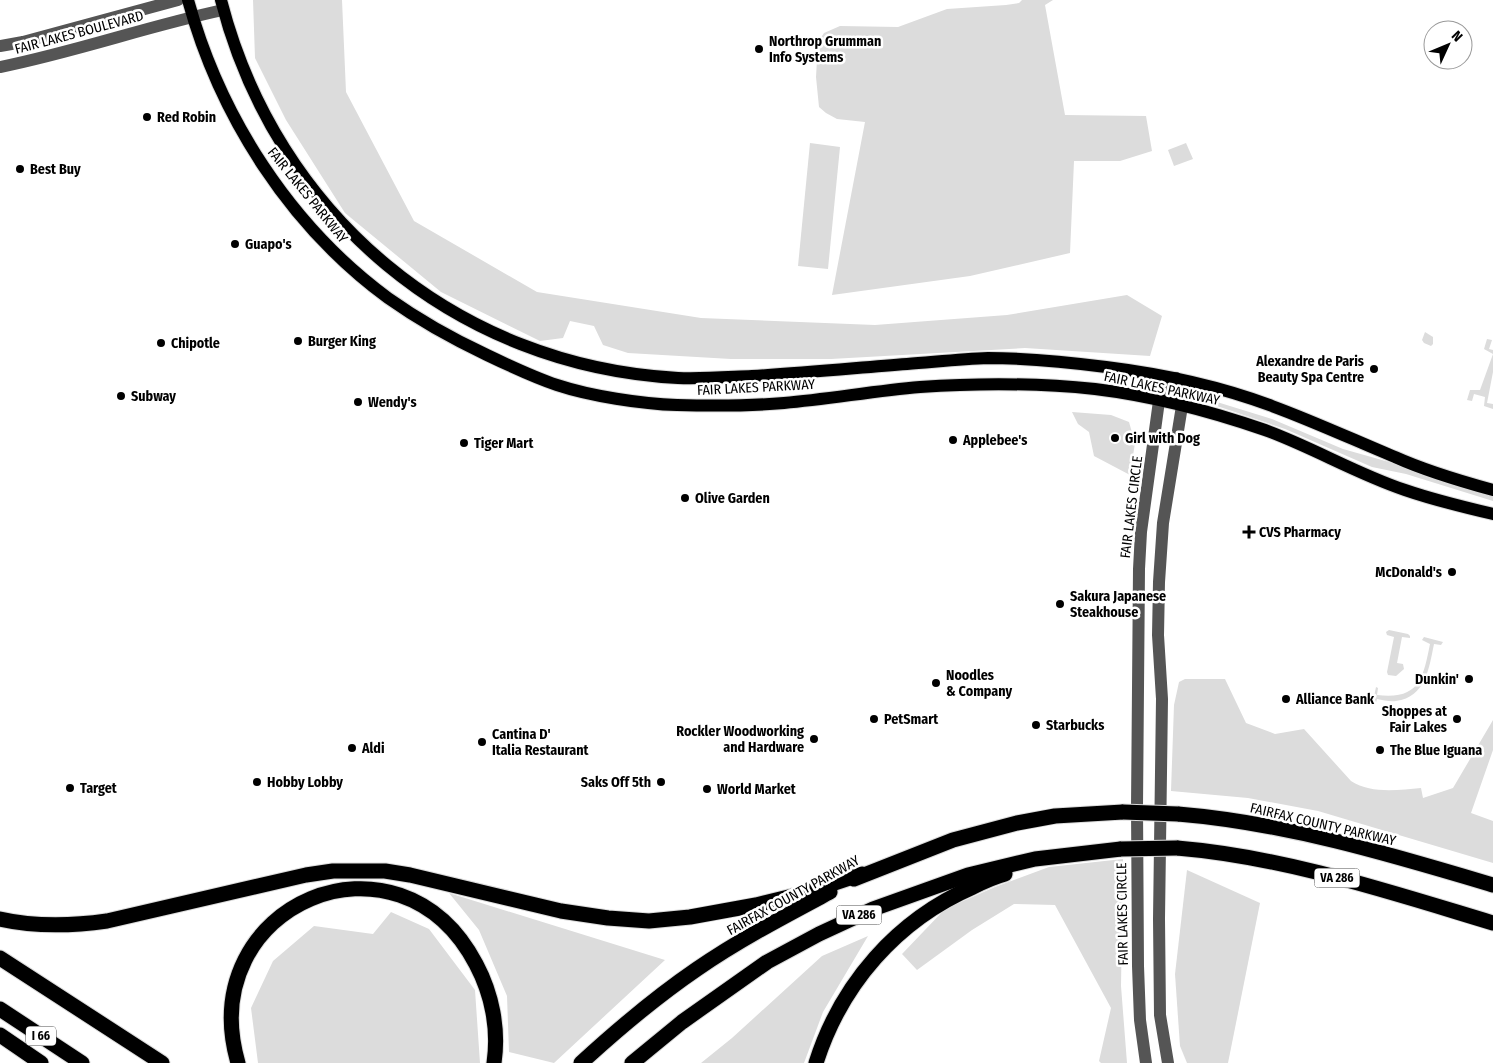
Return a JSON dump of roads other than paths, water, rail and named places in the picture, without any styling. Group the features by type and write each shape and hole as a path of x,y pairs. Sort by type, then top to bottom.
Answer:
{"highway":[{"name":"FAIRFAX COUNTY PARKWAY","path":"581,1063 639,1013 697,969 770,924 862,874 953,840 1017,823 1055,816 1122,812 1207,816 1287,829 1420,863 1493,885"},
{"name":"VA 286","path":"632,1063 682,1022 732,985 767,962 819,934 874,909 968,875 1034,859 1121,849 1177,848 1199,850 1270,862 1356,882 1493,923"},
{"path":"816,1063 833,1020 852,988 880,951 911,923 950,896 999,875 1065,856"},
{"path":"1420,863 1493,880"},
{"path":"0,920 43,925 107,921 306,875 333,871 361,870 410,875 584,915 649,921 690,917 756,905 805,893 862,874"},
{"path":"238,1063 232,1040 231,1005 240,970 252,946 277,918 299,904 331,892 354,889 389,892 424,905 449,924 461,938 480,971 490,1000 495,1024 494,1063"},
{"path":"0,958 162,1063"},
{"name":"I 66","path":"0,1009 82,1063"},
{"path":"0,1035 41,1063"}],"main road":[{"name":"FAIR LAKES PARKWAY","path":"188,0 211,67 225,99 246,138 273,180 320,238 339,257 387,297 457,341 517,370 559,386 649,403 673,405 780,403 971,384 1048,385 1122,393 1207,411 1267,431 1404,490 1493,514"},
{"name":"FAIR LAKES PARKWAY","path":"222,5 232,42 263,113 306,181 334,216 371,253 417,290 490,331 520,344 574,363 678,378 785,374 989,358 1103,366 1176,378 1222,390 1272,406 1398,459 1493,490"}],"street":[{"name":"FAIR LAKES BOULEVARD","path":"0,46 178,0"},
{"name":"FAIR LAKES BOULEVARD","path":"0,67 28,62 193,16 222,5"},
{"name":"FAIR LAKES CIRCLE","path":"1146,1063 1140,1020 1138,966 1138,644 1141,532 1159,401 1176,378"},
{"path":"1168,1063 1160,1015 1159,919 1162,699 1158,636 1163,523 1182,406 1176,378"}],"place":[{"name":"Northrop Grumman Info Systems","path":"759,49"},
{"name":"Red Robin","path":"147,117"},
{"name":"Best Buy","path":"20,169"},
{"name":"Guapo's","path":"235,244"},
{"name":"Burger King","path":"298,341"},
{"name":"Chipotle","path":"161,343"},
{"name":"Alexandre de Paris Beauty Spa Centre","path":"1374,369"},
{"name":"Subway","path":"121,396"},
{"name":"Wendy's","path":"358,402"},
{"name":"Girl with Dog","path":"1115,438"},
{"name":"Applebee's","path":"953,440"},
{"name":"Tiger Mart","path":"464,443"},
{"name":"Olive Garden","path":"685,498"},
{"name":"CVS Pharmacy","path":"1249,532"},
{"name":"McDonald's","path":"1452,572"},
{"name":"Sakura Japanese Steakhouse","path":"1060,604"},
{"name":"Dunkin'","path":"1469,679"},
{"name":"Noodles & Company","path":"936,683"},
{"name":"Alliance Bank","path":"1286,699"},
{"name":"PetSmart","path":"874,719"},
{"name":"Shoppes at Fair Lakes","path":"1457,719"},
{"name":"Starbucks","path":"1036,725"},
{"name":"Rockler Woodworking and Hardware","path":"814,739"},
{"name":"Cantina D' Italia Restaurant","path":"482,742"},
{"name":"Aldi","path":"352,748"},
{"name":"The Blue Iguana","path":"1380,750"},
{"name":"Hobby Lobby","path":"257,782"},
{"name":"Saks Off 5th","path":"661,782"},
{"name":"Target","path":"70,788"},
{"name":"World Market","path":"707,789"}]}
